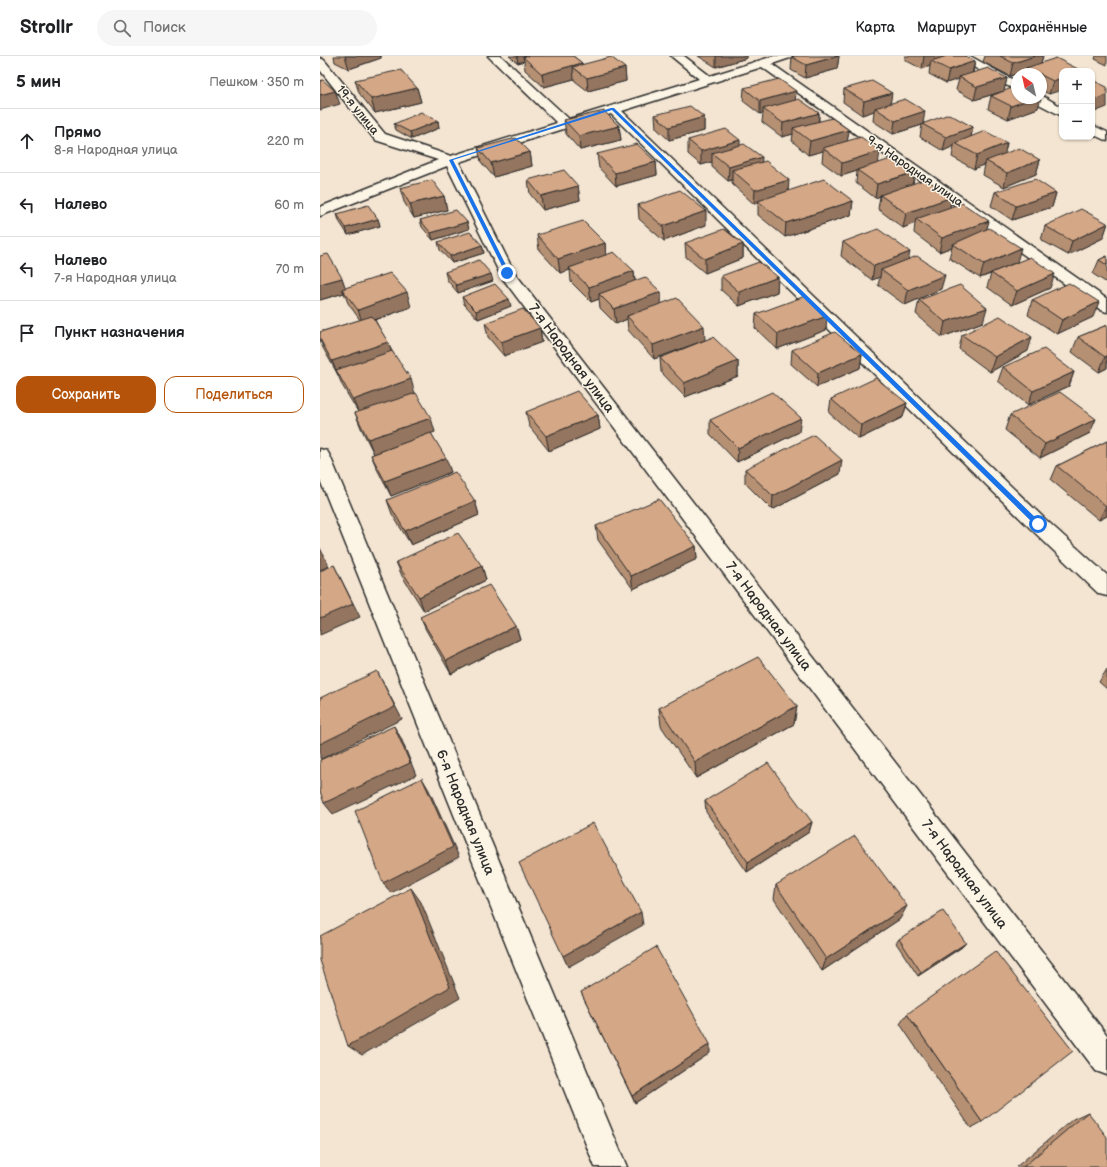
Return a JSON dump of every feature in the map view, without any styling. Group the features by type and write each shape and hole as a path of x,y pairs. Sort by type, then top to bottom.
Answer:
{"street":[{"path":"494,56 566,124"},
{"path":"677,56 708,80"},
{"path":"320,212 451,160 786,56"},
{"path":"961,56 1011,84"},
{"name":"19-я улица","path":"320,62 380,137 451,160"},
{"name":"9-я Народная улица","path":"763,63 1107,307"},
{"path":"1047,104 1059,110"},
{"path":"613,109 1038,524 1107,588"},
{"path":"1095,130 1107,137"},
{"name":"7-я Народная улица","path":"451,160 507,273 1107,1060"},
{"name":"6-я Народная улица","path":"320,456 611,1167"}],"building":[{"path":"573,56 582,63 542,74 523,57"},
{"path":"838,56 806,65 792,57"},
{"path":"947,56 965,56 975,61 949,70 931,61"},
{"path":"1000,56 1035,56 1013,63"},
{"path":"611,57 625,68 587,78 573,67"},
{"path":"1056,58 1076,68 1059,68 1059,79 1053,81 1047,78 1047,68 1026,68"},
{"path":"988,68 1007,78 977,87 959,77"},
{"path":"401,70 417,88 371,99 355,80"},
{"path":"779,79 796,91 760,101 744,88"},
{"path":"323,80 335,91 320,95 320,81"},
{"path":"872,81 892,93 864,101 844,89"},
{"path":"1095,81 1107,87 1107,95 1095,100"},
{"path":"1011,88 1011,104 1016,104 1011,106 991,96"},
{"path":"799,99 819,113 783,123 763,109"},
{"path":"905,99 925,111 895,121 875,108"},
{"path":"690,106 704,117 669,127 655,115"},
{"path":"604,111 619,126 579,136 564,120"},
{"path":"421,112 438,121 410,132 394,124"},
{"path":"949,114 973,127 946,137 922,124"},
{"path":"832,118 849,130 810,141 793,128"},
{"path":"726,129 740,140 701,151 688,140"},
{"path":"985,131 1007,143 977,155 955,143"},
{"path":"861,137 880,151 842,163 823,148"},
{"path":"516,138 530,152 491,163 478,148"},
{"path":"637,144 656,162 615,173 597,154"},
{"path":"744,144 762,157 729,167 712,153"},
{"path":"1019,148 1040,160 1007,173 986,161"},
{"path":"894,158 915,172 877,184 857,170"},
{"path":"766,161 789,180 755,190 732,170"},
{"path":"564,170 578,186 541,196 528,180"},
{"path":"824,179 853,201 786,223 758,201"},
{"path":"926,179 952,197 906,213 880,195"},
{"path":"1035,179 1056,193 1016,206 995,192"},
{"path":"432,180 444,196 410,204 400,188"},
{"path":"680,190 706,211 663,226 638,205"},
{"path":"962,203 989,221 942,238 916,219"},
{"path":"368,205 378,219 346,228 337,214"},
{"path":"1081,209 1107,224 1072,241 1045,226"},
{"path":"456,210 467,222 431,233 420,220"},
{"path":"583,221 605,243 558,259 537,235"},
{"path":"989,228 1021,248 984,264 953,244"},
{"path":"724,229 743,244 705,259 685,243"},
{"path":"878,229 910,252 874,266 843,242"},
{"path":"470,232 482,245 450,256 438,242"},
{"path":"614,252 634,271 589,287 569,268"},
{"path":"328,254 342,278 320,284 320,256"},
{"path":"917,256 945,275 908,290 881,270"},
{"path":"1107,256 1107,265 1099,260"},
{"path":"1030,257 1055,274 1017,291 991,273"},
{"path":"479,260 491,274 456,285 445,272"},
{"path":"759,262 778,277 739,292 721,276"},
{"path":"390,273 407,292 358,310 342,289"},
{"path":"645,277 661,292 614,309 599,294"},
{"path":"1069,283 1099,302 1062,320 1032,300"},
{"path":"495,284 509,299 476,311 462,297"},
{"path":"960,285 987,308 945,322 919,300"},
{"path":"805,296 827,316 778,334 756,314"},
{"path":"677,298 704,326 653,345 627,316"},
{"path":"523,309 540,328 501,342 485,323"},
{"path":"372,316 388,342 332,361 320,339 320,332"},
{"path":"1000,316 1032,337 995,357 962,335"},
{"path":"1107,325 1107,356 1105,357 1078,337"},
{"path":"835,332 862,354 818,373 792,350"},
{"path":"713,337 738,361 684,383 660,358"},
{"path":"1044,349 1074,372 1033,391 1003,367"},
{"path":"392,351 411,379 353,400 336,370"},
{"path":"876,378 907,403 861,425 831,399"},
{"path":"577,391 598,415 546,436 526,412"},
{"path":"772,392 801,418 738,448 710,420"},
{"path":"1060,392 1096,419 1045,444 1010,415"},
{"path":"416,393 431,418 368,439 355,413"},
{"path":"431,433 446,458 385,481 371,455"},
{"path":"814,435 842,460 773,496 745,469"},
{"path":"1107,441 1107,505 1106,506 1057,466"},
{"path":"455,472 475,501 405,531 387,500"},
{"path":"659,499 696,546 631,576 596,526"},
{"path":"458,533 482,566 419,597 396,562"},
{"path":"334,565 353,604 320,618 320,571"},
{"path":"489,585 516,626 446,661 420,617"},
{"path":"758,657 797,706 695,762 659,708"},
{"path":"377,671 395,707 320,744 320,698"},
{"path":"394,726 410,763 324,803 320,791 320,760"},
{"path":"768,763 812,822 748,862 705,801"},
{"path":"422,778 453,847 383,883 355,811"},
{"path":"593,823 641,912 563,956 519,863"},
{"path":"855,836 907,906 826,959 776,885"},
{"path":"411,888 450,987 348,1046 320,960 320,936"},
{"path":"943,911 966,943 921,972 899,939"},
{"path":"656,947 710,1044 632,1096 581,992"},
{"path":"995,951 1073,1051 982,1122 907,1014"},
{"path":"1088,1112 1107,1137 1107,1167 1023,1167"}],"route":[{"path":"507,273 451,160 613,109 1038,524"}]}
